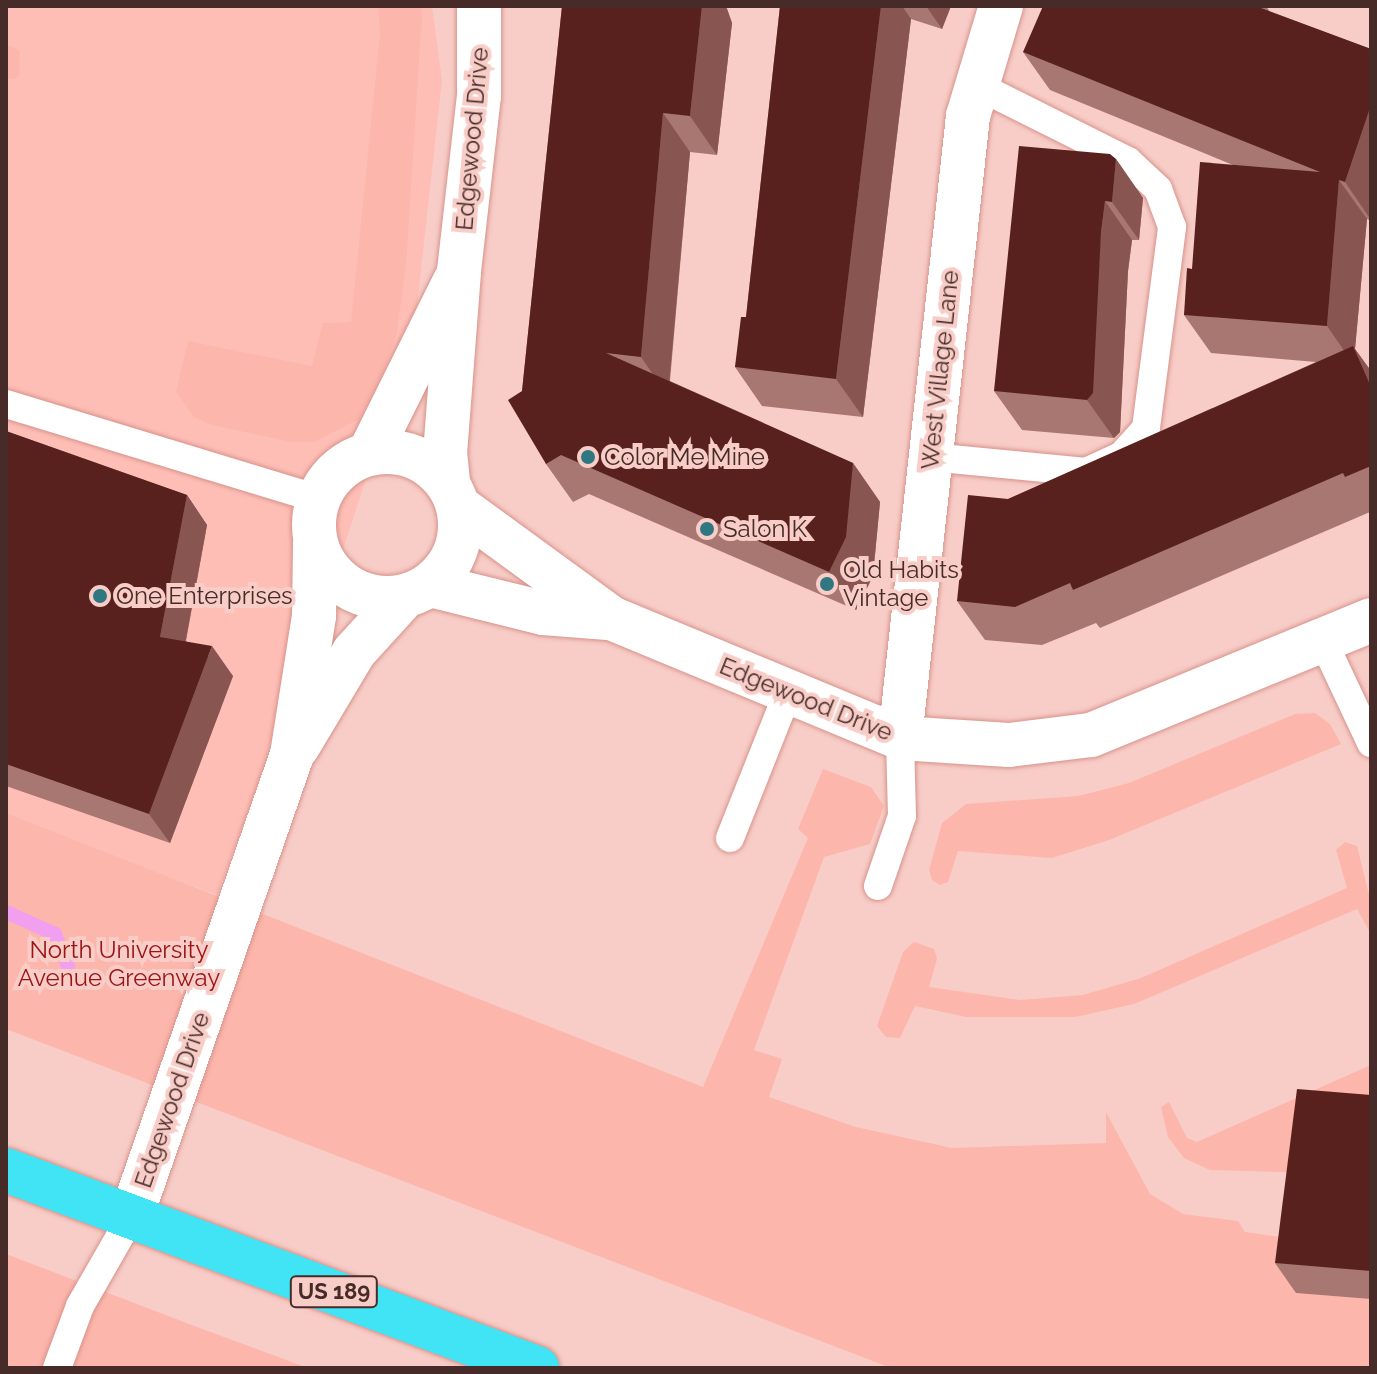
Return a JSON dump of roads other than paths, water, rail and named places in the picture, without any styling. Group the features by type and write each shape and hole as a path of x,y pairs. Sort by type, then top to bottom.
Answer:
{"highway":[{"name":"US 189","path":"6,1170 537,1368"}],"street":[{"name":"Edgewood Drive","path":"479,6 476,141 459,271 445,454 454,494 611,618 787,695 900,738 1009,745 1091,735 1371,620"},
{"name":"West Village Lane","path":"900,738 968,116 1001,6"},
{"name":"Edgewood Drive","path":"370,452 459,271"},
{"path":"399,451 426,461 454,494 460,537 450,564 354,652 292,755 314,616 318,499 343,464 370,452 399,451"},
{"path":"315,542 327,568 348,588 375,599 417,591"},
{"name":"Edgewood Drive","path":"417,591 543,613 611,618"},
{"name":"Edgewood Drive","path":"131,1217 292,755"}],"lane":[{"path":"930,457 1086,472 1122,455 1146,428 1172,227 1158,189 1128,161 976,85"},
{"path":"6,404 318,499"},
{"path":"1323,641 1371,743"},
{"path":"730,838 787,695"},
{"path":"878,886 902,816 900,738"},
{"path":"57,1368 80,1306 131,1217"}],"waterway":[{"path":"6,912 55,934 68,966"}],"place":[{"name":"Color Me Mine","path":"588,457"},
{"name":"Salon K","path":"707,529"},
{"name":"Old Habits Vintage","path":"827,584"},
{"name":"One Enterprises","path":"100,596"}],"park label":[{"name":"North University Avenue Greenway","path":"119,964"}]}
